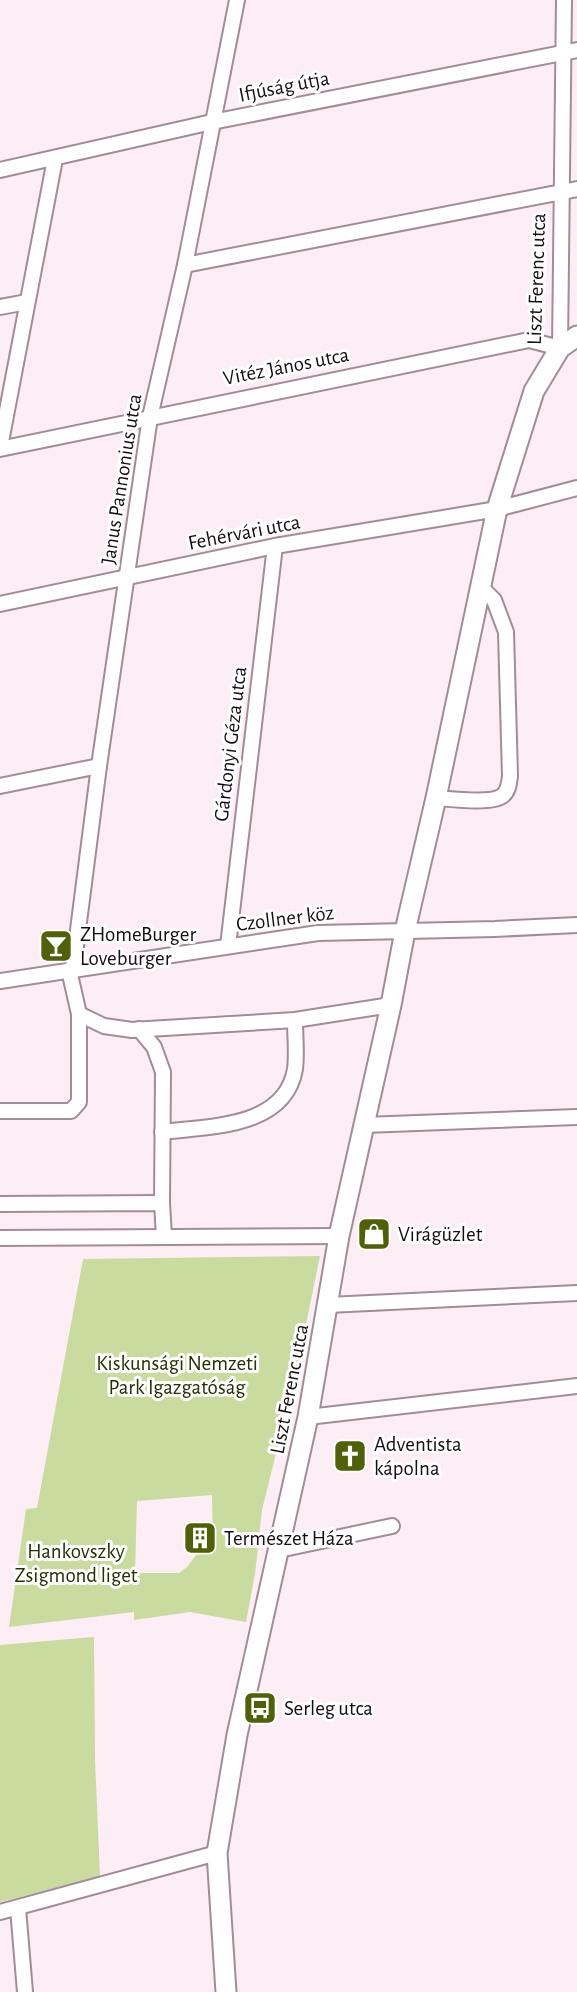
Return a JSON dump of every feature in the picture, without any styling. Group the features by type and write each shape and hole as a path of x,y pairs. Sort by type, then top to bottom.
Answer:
{"street":[{"name":"Janus Pannonius utca","path":"71,970 150,417 185,265 237,0"},
{"name":"Liszt Ferenc utca","path":"226,1992 217,1853 239,1723 308,1417 339,1236 497,509 534,391 560,348 562,192 570,51 565,0"},
{"name":"Ifjúság útja","path":"0,170 212,121 570,51"},
{"path":"0,448 55,159"},
{"path":"185,265 577,189"},
{"path":"0,307 27,302"},
{"path":"560,348 577,336"},
{"name":"Vitéz János utca","path":"0,448 529,340 560,348"},
{"name":"Fehérvári utca","path":"0,604 275,546 497,509 577,488"},
{"name":"Gárdonyi Géza utca","path":"228,946 275,546"},
{"path":"436,798 492,800 502,797 508,789 510,776 506,632 494,600 481,587"},
{"path":"0,786 99,766"},
{"name":"Czollner köz","path":"0,981 318,933 577,925"},
{"path":"0,1111 71,1111 79,1102 79,1014 71,970"},
{"path":"79,1014 104,1026 132,1030 295,1020 391,1005"},
{"path":"162,1132 229,1124 253,1117 273,1106 289,1087 295,1067 295,1020"},
{"path":"139,1029 154,1047 163,1072 164,1237"},
{"path":"365,1125 577,1117"},
{"path":"0,1204 162,1203"},
{"path":"0,1238 339,1236"},
{"path":"328,1305 577,1293"},
{"path":"308,1417 577,1386"},
{"path":"279,1550 392,1526"},
{"path":"0,1912 217,1853"},
{"path":"18,1908 25,1992"}],"green space":[{"name":"Kiskunsági Nemzeti Park Igazgatóság","path":"320,1256 297,1368 262,1510 255,1574 246,1622 190,1612 134,1620 134,1612 9,1627 26,1509 37,1508 83,1259","holes":["212,1495 213,1546 206,1553 196,1555 179,1573 135,1573 137,1501"]},
{"path":"94,1637 100,1877 0,1902 0,1645"}],"place":[{"name":"ZHomeBurger Loveburger","path":"56,946"},
{"name":"Virágüzlet","path":"374,1234"},
{"name":"Adventista kápolna","path":"350,1456"},
{"name":"Természet Háza","path":"200,1538"},
{"name":"Serleg utca","path":"260,1708"}],"park label":[{"name":"Hankovszky Zsigmond liget","path":"76,1563"}]}
